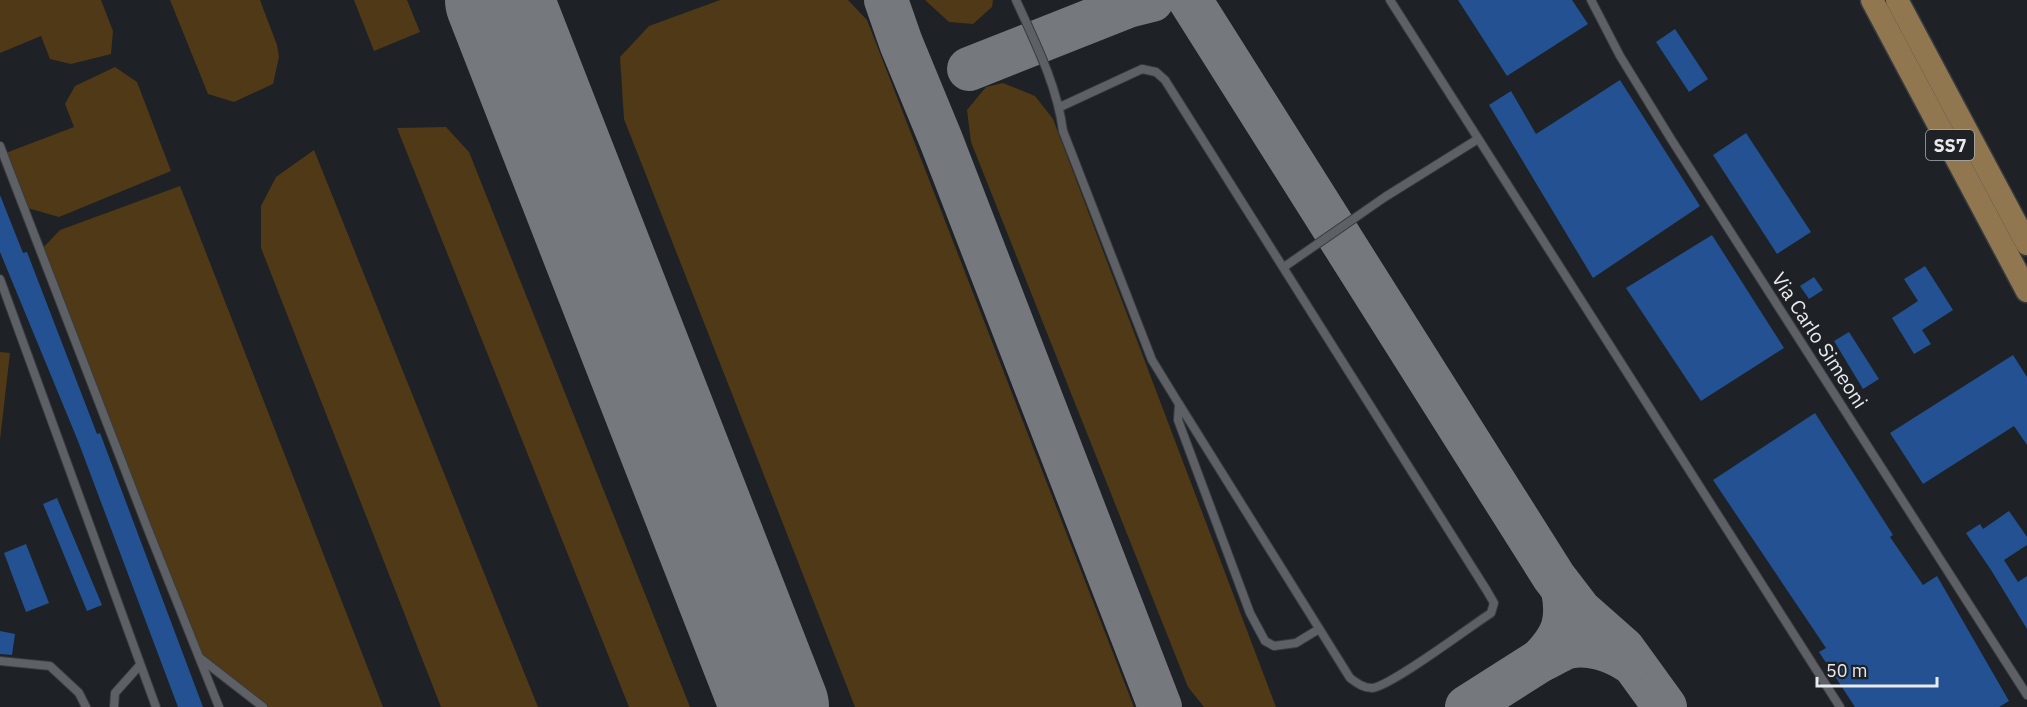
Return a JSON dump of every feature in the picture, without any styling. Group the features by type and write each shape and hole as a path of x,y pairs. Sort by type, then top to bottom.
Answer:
{"main road":[{"name":"SS7","path":"1872,0 2027,291"},
{"name":"SS7","path":"1897,0 2027,244"}],"lane":[{"path":"1016,0 1060,106 1063,131 1152,360 1350,678 1362,686 1373,688 1394,679 1491,613 1494,603 1166,80 1156,72 1142,69 1060,106"},
{"path":"1390,0 1840,707"},
{"name":"Via Carlo Simeoni","path":"1592,0 1620,56 1671,140 2027,695"},
{"path":"1284,267 1385,197 1478,139"},
{"path":"0,146 219,707"},
{"path":"0,279 4,298 156,707"},
{"path":"1179,404 1178,420 1250,613 1265,641 1274,646 1296,643 1319,629"},
{"path":"199,657 263,707"},
{"path":"0,661 50,666 79,693 86,707"},
{"path":"114,707 115,693 140,665"}],"shaded area":[{"path":"0,0 101,0 113,31 111,54 71,64 50,59 41,36 0,53"},
{"path":"170,0 260,0 277,45 279,57 273,84 234,102 208,94"},
{"path":"354,0 407,0 420,32 374,51"},
{"path":"720,0 848,0 867,20 1134,707 855,707 624,119 620,57 649,26"},
{"path":"925,0 993,0 992,7 973,24 949,22"},
{"path":"115,67 137,82 171,171 59,217 24,207 3,154 74,127 65,104 75,86"},
{"path":"1003,83 1035,96 1053,119 1276,707 1204,707 1188,687 971,142 967,110 986,87"},
{"path":"446,127 469,152 690,707 629,707 397,128"},
{"path":"314,150 538,707 441,707 261,248 261,206 276,177"},
{"path":"180,186 383,707 263,707 199,657 40,251 60,230"},
{"path":"0,352 10,353 0,440"}],"building":[{"path":"1458,0 1572,0 1588,24 1507,76"},
{"path":"1675,29 1708,79 1689,92 1656,42"},
{"path":"1620,80 1700,206 1593,278 1489,105 1511,91 1536,134"},
{"path":"1746,133 1811,232 1777,254 1713,155"},
{"path":"0,195 23,253 27,252 97,434 100,433 203,707 178,707 78,441 0,252"},
{"path":"1712,235 1784,348 1701,401 1626,288"},
{"path":"1925,266 1953,310 1922,330 1931,344 1914,354 1892,318 1918,301 1904,279"},
{"path":"1814,277 1823,290 1809,299 1800,286"},
{"path":"1849,332 1879,379 1863,389 1834,341"},
{"path":"2013,355 2027,377 2027,445 2014,426 1923,484 1890,433"},
{"path":"1815,413 1893,535 1890,537 1923,585 1937,576 2009,701 1999,707 1855,707 1819,652 1826,648 1713,480"},
{"path":"57,498 102,605 87,611 43,504"},
{"path":"2009,511 2027,537 2027,545 2004,560 2018,582 2027,576 2027,629 1966,533 1980,524 1983,529"},
{"path":"26,544 49,603 26,612 4,553"},
{"path":"0,631 15,634 12,655 0,654"}],"taxiway":[{"path":"886,0 1160,707"},
{"path":"969,69 1128,6 1152,0"},
{"path":"1190,0 1554,577 1580,611 1623,649 1665,707"},
{"path":"1563,590 1565,611 1562,628 1555,644 1541,660 1568,647 1592,646 1608,650 1629,661"},
{"path":"1467,707 1541,660"}],"runway":[{"path":"499,0 775,707"}]}
